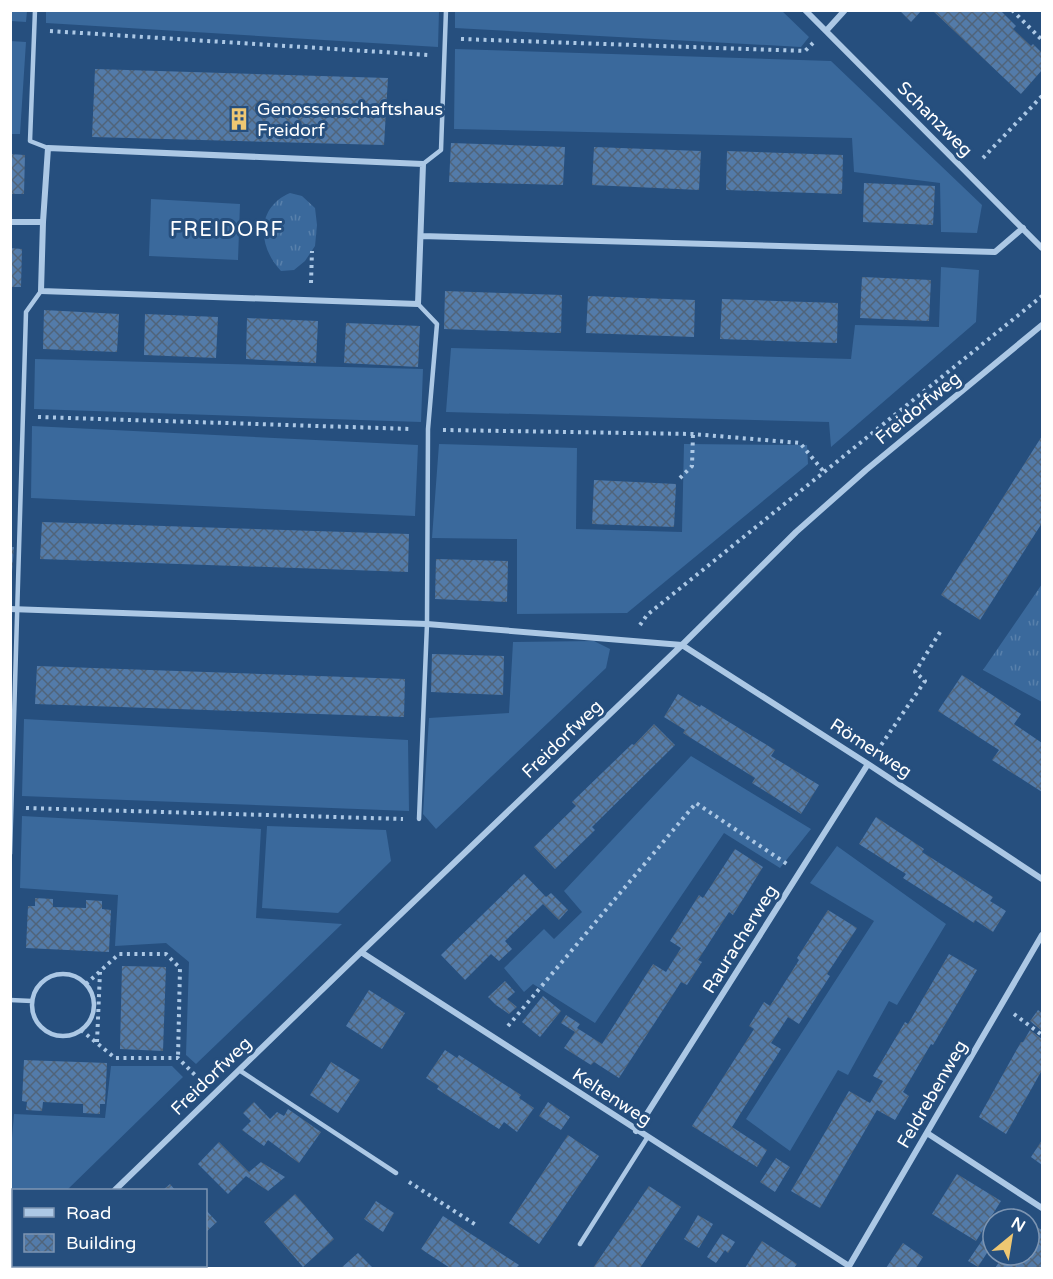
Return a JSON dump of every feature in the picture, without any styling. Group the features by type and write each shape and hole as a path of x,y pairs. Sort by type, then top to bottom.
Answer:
{"street":[{"name":"Schanzweg","path":"805,10 1042,248"},
{"path":"826,31 845,10"},
{"path":"48,148 423,164 418,303 41,291 48,148"},
{"path":"10,222 44,222"},
{"path":"421,236 995,252 1023,228"},
{"name":"Freidorfweg","path":"117,1189 682,645 804,524 1042,325"},
{"path":"14,609 427,624 682,645"},
{"name":"Römerweg","path":"682,645 1042,879"},
{"name":"Rauracherweg","path":"636,1131 868,764"},
{"name":"Feldrebenweg","path":"848,1268 1042,934"},
{"name":"Keltenweg","path":"361,952 848,1268"},
{"path":"927,1133 1042,1208"}],"lane":[{"path":"35,10 30,141 48,148"},
{"path":"423,164 441,150 446,10"},
{"path":"10,854 14,609 26,312 41,291"},
{"path":"418,303 437,324 428,429 427,624 419,819"},
{"path":"62,974 81,979 93,996 94,1006 87,1026 69,1036 59,1036 41,1027 35,1019 32,1001 36,989 43,981 51,976 62,974"},
{"path":"10,1000 32,1001"},
{"path":"239,1070 396,1173"},
{"path":"580,1244 647,1138"}],"path":[{"path":"1012,10 1042,40"},
{"path":"44,31 445,56"},
{"path":"445,39 806,51 826,31"},
{"path":"983,158 1042,96"},
{"path":"311,300 312,251"},
{"path":"629,641 647,615 1042,296"},
{"path":"23,417 693,434 800,443 824,472"},
{"path":"680,478 692,466 693,434"},
{"path":"868,764 925,681 915,672 942,629"},
{"path":"496,1040 696,803 800,872"},
{"path":"11,808 419,819"},
{"path":"86,984 119,954 166,954 180,968 178,1058 214,1095"},
{"path":"97,1043 100,971"},
{"path":"1002,1005 1042,1035"},
{"path":"81,1030 115,1058 178,1058"},
{"path":"396,1173 476,1225"}],"green space":[{"path":"46,10 439,11 438,47 46,23"},
{"path":"781,10 809,37 801,47 455,28 455,11"},
{"path":"10,11 27,11 26,22 11,21"},
{"path":"10,41 26,42 20,134 11,134"},
{"path":"455,49 831,61 982,205 977,233 941,232 940,183 854,172 852,138 454,129"},
{"path":"290,193 302,196 315,208 317,225 315,246 305,261 294,270 281,271 268,251 264,229 271,208"},
{"path":"151,199 240,204 238,260 149,256"},
{"path":"941,267 979,270 976,322 831,447 829,422 446,412 451,348 851,359 855,325 939,327"},
{"path":"35,359 423,369 421,422 34,409"},
{"path":"32,426 418,445 415,516 31,498"},
{"path":"439,444 577,448 576,529 682,532 684,444 807,445 808,464 627,613 517,614 517,539 432,538"},
{"path":"1042,584 1042,702 983,670"},
{"path":"594,641 610,649 606,668 436,829 423,814 429,718 509,713 513,642"},
{"path":"24,719 408,740 409,811 22,796"},
{"path":"691,756 811,829 780,868 724,833 595,1023 533,984 524,992 504,968 544,929 554,939 582,912 564,891"},
{"path":"22,816 261,829 256,918 342,924 196,1064 186,1055 189,962 166,943 115,946 118,895 20,888"},
{"path":"267,826 386,830 391,861 338,913 262,908"},
{"path":"837,846 946,924 897,1005 889,1001 848,1075 838,1070 790,1151 746,1119 874,921 810,883"},
{"path":"111,1066 172,1066 183,1077 68,1189 12,1189 11,1226 10,1162 14,1114 105,1118"}],"building":[{"path":"899,10 922,10 911,22"},
{"path":"932,10 1000,10 1016,26 1013,29 1042,53 1042,70 1021,94"},
{"name":"Genossenschaftshaus Freidorf","path":"95,69 388,78 384,145 92,137"},
{"path":"451,143 565,147 563,185 449,182"},
{"path":"594,147 701,151 699,190 592,185"},
{"path":"727,151 843,155 842,194 726,190"},
{"path":"10,154 25,155 24,194 10,194"},
{"path":"864,183 935,186 933,225 863,222"},
{"path":"10,248 22,249 21,287 10,287"},
{"path":"862,277 931,280 929,321 860,318"},
{"path":"445,291 562,295 561,333 444,329"},
{"path":"588,296 695,300 694,337 586,333"},
{"path":"722,299 838,303 837,343 720,339"},
{"path":"44,310 119,314 117,352 43,349"},
{"path":"145,314 218,317 216,358 144,355"},
{"path":"247,318 318,321 316,363 246,359"},
{"path":"346,323 420,326 418,367 344,363"},
{"path":"1042,436 1042,523 980,620 941,595"},
{"path":"594,480 676,484 674,527 592,524"},
{"path":"42,522 409,534 408,572 40,559"},
{"path":"10,547 14,547 12,572 10,572"},
{"path":"436,559 508,561 507,602 435,599"},
{"path":"432,654 504,656 503,695 431,692"},
{"path":"37,666 405,679 404,717 35,704"},
{"path":"962,675 1021,714 1014,724 1042,743 1042,792 992,760 999,750 938,711"},
{"path":"678,694 700,707 701,705 775,750 771,756 819,785 801,814 752,783 755,778 683,733 685,730 664,717"},
{"path":"654,724 675,745 592,827 595,830 555,869 534,847 576,806 572,802"},
{"path":"876,817 924,849 922,852 993,897 990,901 1006,911 993,932 975,920 974,923 903,878 906,874 859,844"},
{"path":"735,849 763,867 733,915 729,912 698,960 702,962 687,985 681,982 619,1078 594,1062 591,1065 564,1048 575,1032 561,1023 566,1015 580,1024 577,1028 602,1044 653,964 666,972 681,948 670,941 699,895 703,898"},
{"path":"524,874 546,897 551,893 568,910 559,920 543,904 505,941 512,949 499,961 491,954 465,980 441,955"},
{"path":"35,898 53,899 53,907 86,908 86,900 102,901 102,909 111,910 109,952 26,948 28,906 35,906"},
{"path":"828,910 857,928 827,974 830,976 799,1024 788,1017 771,1043 781,1049 732,1127 767,1150 757,1167 692,1126 754,1029 749,1026 764,1002 770,1006"},
{"path":"949,954 977,970 903,1092 909,1096 895,1120 877,1110 820,1208 791,1191 849,1091 870,1103 883,1081 873,1076 905,1022 908,1024"},
{"path":"122,966 166,967 163,1051 120,1049"},
{"path":"505,981 515,992 507,999 517,1007 509,1014 488,997"},
{"path":"369,990 405,1013 382,1049 346,1026"},
{"path":"543,996 561,1011 540,1037 522,1022"},
{"path":"1038,1010 1042,1013 1042,1031 1030,1021"},
{"path":"1030,1030 1042,1039 1042,1070 1006,1134 979,1117"},
{"path":"445,1050 457,1058 459,1055 521,1095 519,1098 534,1108 517,1132 504,1122 499,1129 437,1089 439,1086 426,1078"},
{"path":"24,1060 107,1063 105,1104 100,1104 100,1114 83,1113 83,1104 43,1102 42,1111 26,1110 27,1102 22,1101"},
{"path":"331,1062 360,1080 338,1113 310,1095"},
{"path":"254,1102 270,1119 277,1112 284,1116 288,1109 321,1132 299,1163 268,1140 264,1146 242,1130 251,1121 243,1113"},
{"path":"548,1102 570,1117 561,1130 539,1116"},
{"path":"568,1135 599,1156 539,1244 509,1223"},
{"path":"1042,1140 1042,1165 1031,1157"},
{"path":"219,1142 249,1172 261,1162 285,1177 268,1191 246,1176 228,1194 198,1164"},
{"path":"776,1158 790,1167 775,1192 760,1182"},
{"path":"957,1174 1001,1201 997,1207 981,1207 981,1233 976,1241 932,1214"},
{"path":"170,1184 174,1189 164,1189"},
{"path":"649,1186 681,1207 640,1268 593,1268"},
{"path":"295,1194 334,1239 303,1267 264,1222"},
{"path":"376,1201 394,1213 383,1232 364,1219"},
{"path":"207,1211 217,1222 207,1231"},
{"path":"698,1215 713,1224 699,1248 684,1239"},
{"path":"443,1216 519,1265 516,1268 450,1268 421,1249"},
{"path":"1042,1230 1042,1268 995,1268 1041,1267"},
{"path":"722,1234 735,1242 728,1253 725,1250 716,1263 707,1257"},
{"path":"762,1241 797,1264 794,1268 745,1268"},
{"path":"981,1242 981,1262 978,1267 968,1261"},
{"path":"903,1243 923,1257 916,1268 886,1268"},
{"path":"358,1253 373,1268 341,1268"}],"place":[{"name":"Genossenschaftshaus Freidorf","path":"239,119"}],"district":[{"name":"FREIDORF","path":"227,230"}]}
